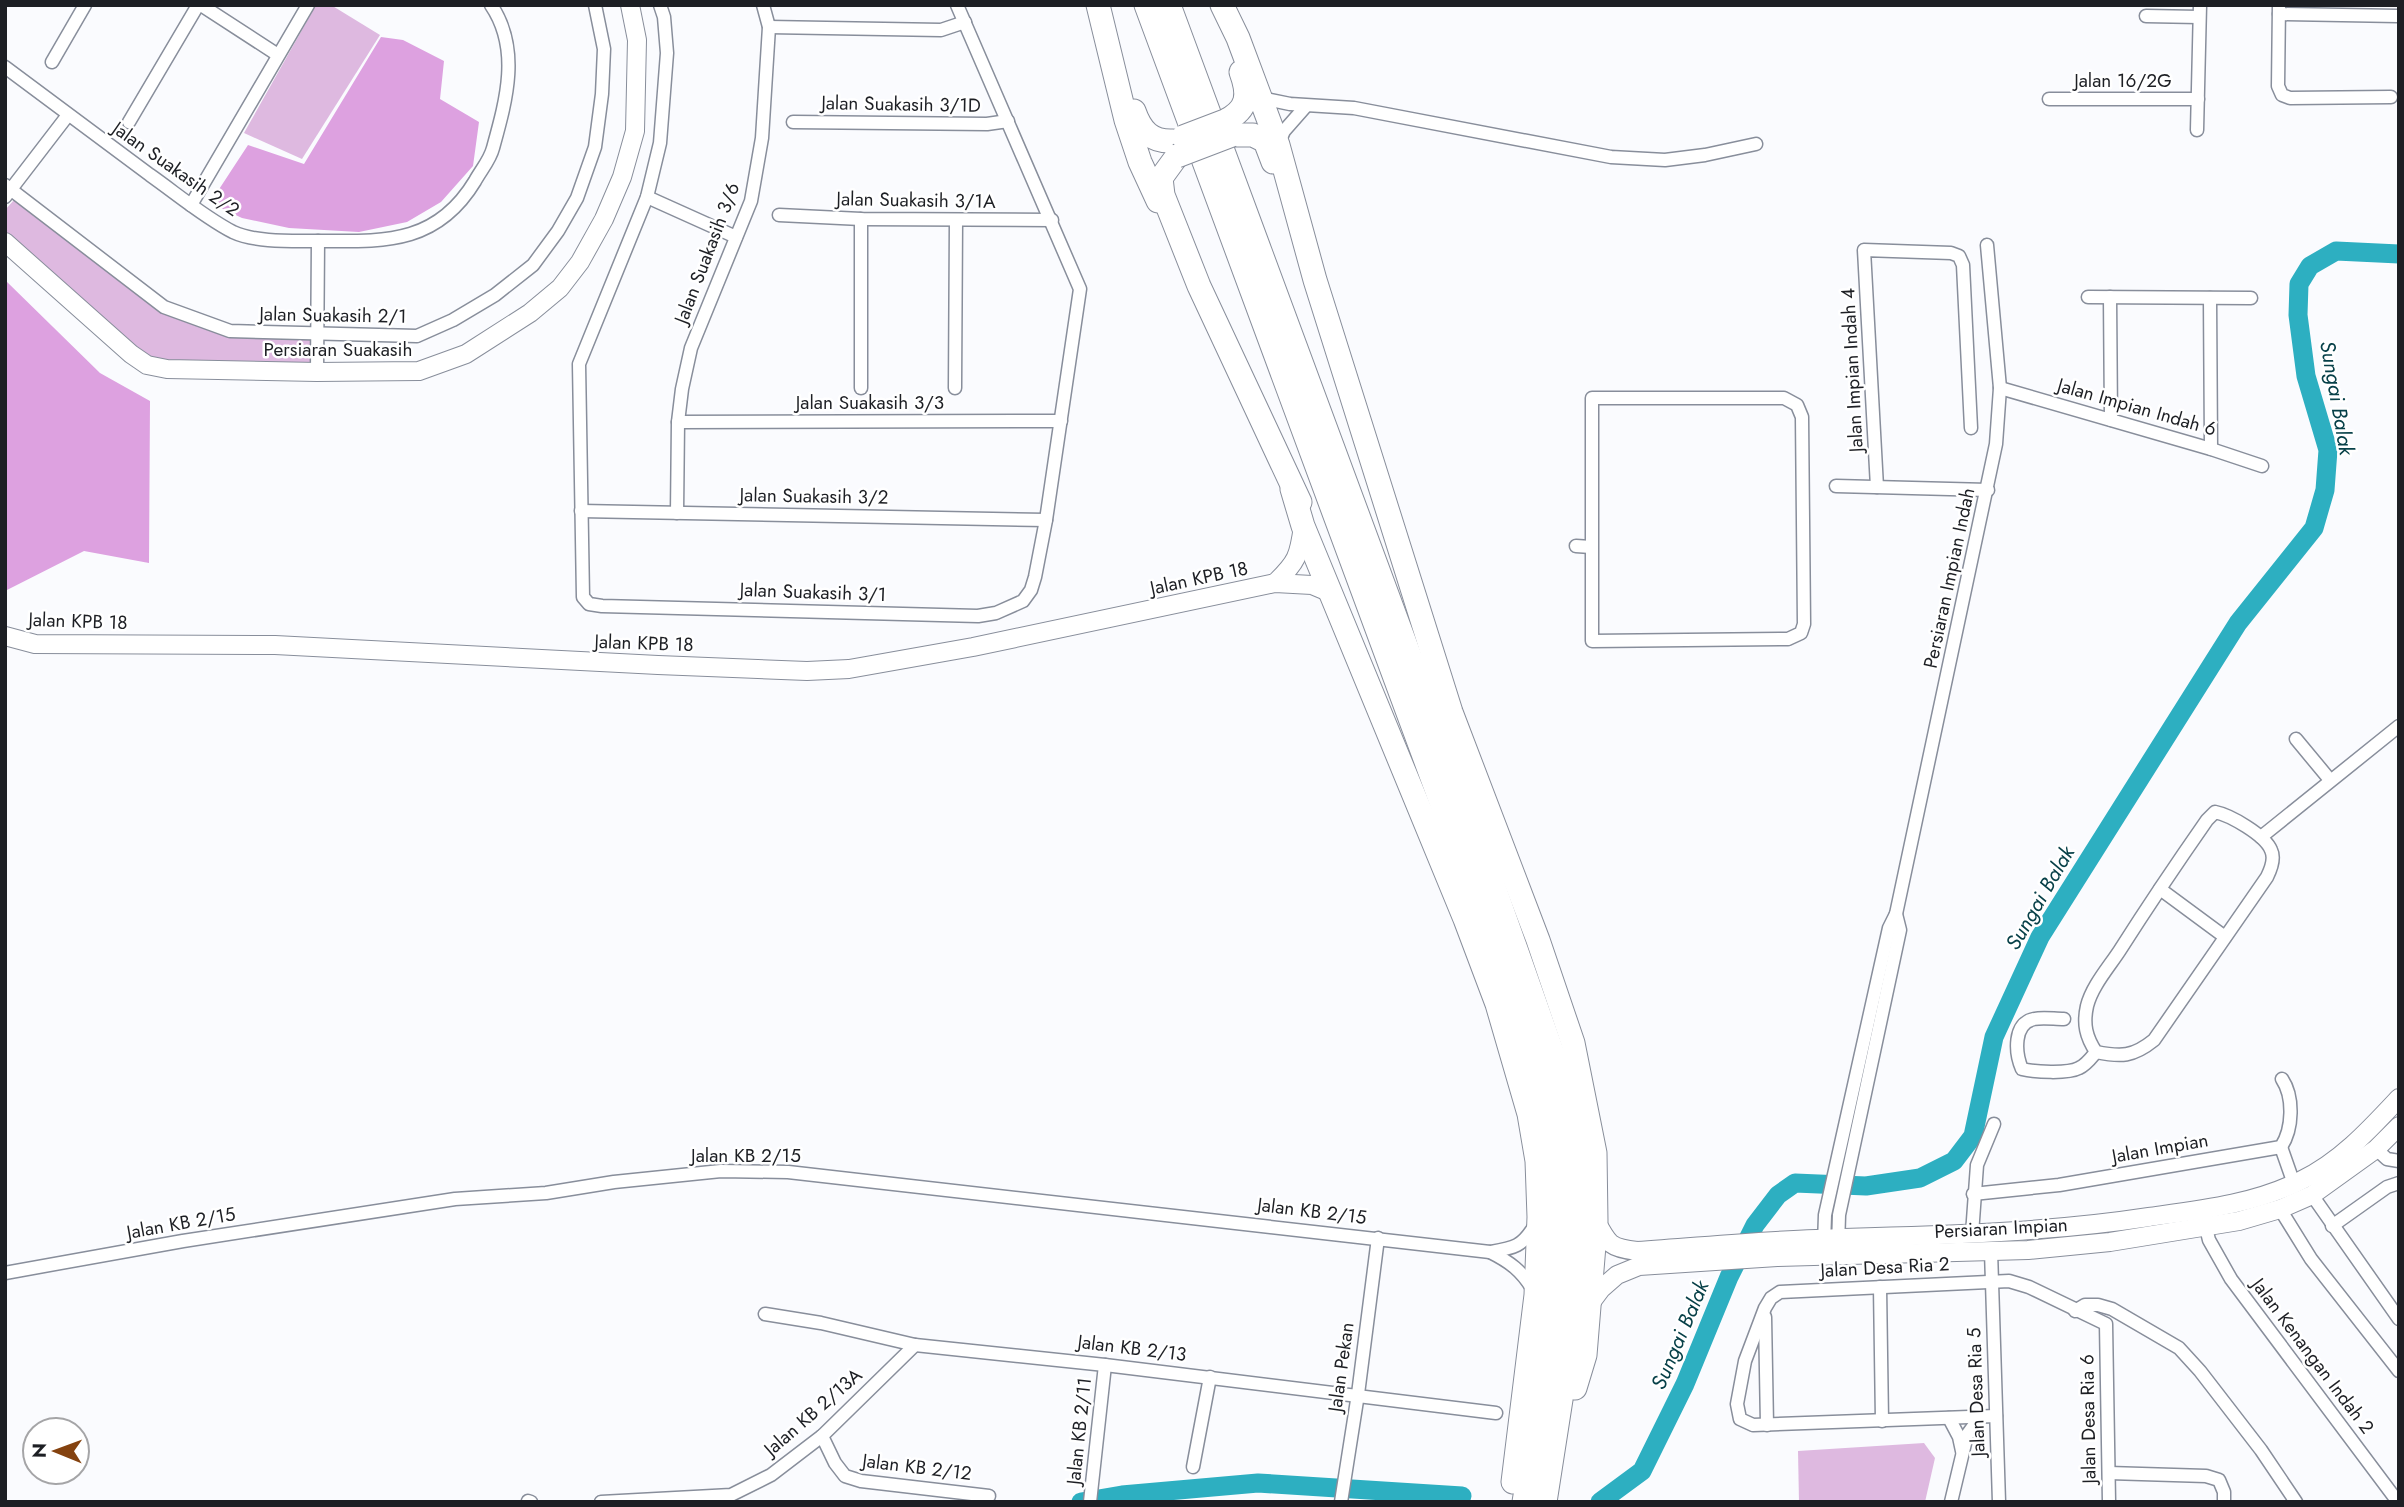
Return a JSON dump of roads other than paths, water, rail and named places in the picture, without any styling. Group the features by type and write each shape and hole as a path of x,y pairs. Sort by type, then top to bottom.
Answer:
{"highway":[{"path":"1146,5 1418,738 1532,1058 1545,1109 1553,1157 1557,1209 1547,1359 1524,1502"},
{"path":"1169,5 1465,805 1552,1051 1566,1106 1577,1209 1567,1361 1545,1502"},
{"path":"1221,5 1238,38 1278,145 1315,280 1447,701 1538,940 1573,1044 1595,1153 1596,1221 1585,1355 1575,1389 1559,1420"},
{"path":"1221,5 1246,86 1245,104 1229,128"},
{"path":"1101,15 1122,106 1140,162 1292,489 1311,521 1395,713 1404,727 1418,738"},
{"path":"1101,15 1139,125 1150,137 1175,148"},
{"path":"1199,286 1163,195 1161,177 1175,148 1229,128 1265,141 1301,227"},
{"path":"1292,489 1303,526 1433,838 1497,1004 1530,1114 1537,1161 1539,1217 1536,1294 1511,1502"}],"street":[{"path":"52,62 85,5"},
{"path":"129,122 200,5 278,55"},
{"path":"191,205 309,5"},
{"name":"Jalan Suakasih 2/2","path":"5,67 191,205 235,233 275,241 367,241 409,236 440,222 468,193 491,153 504,107 510,55 498,15 491,5"},
{"name":"Jalan Suakasih 2/1","path":"7,191 164,307 230,331 417,336 453,320 495,295 533,265 558,231 577,198 595,147 601,94 604,49 595,5"},
{"name":"Persiaran Suakasih","path":"5,243 147,365 166,369 419,371 466,355 530,313 559,288 580,262 604,219 622,177 635,131 637,40 630,5"},
{"name":"Jalan Suakasih 3/1","path":"660,5 664,17 667,52 660,143 647,197 579,364 583,597 589,604 602,606 978,616 1010,608 1023,601 1031,590 1046,520 1080,289 957,5"},
{"name":"Jalan Suakasih 3/6","path":"677,513 678,422 691,348 751,201 762,138 769,27 763,5"},
{"path":"2391,97 2290,98 2282,94 2278,86 2279,10 2398,16"},
{"path":"2146,16 2200,11 2197,130"},
{"path":"769,27 941,30 965,22"},
{"path":"1261,98 1306,106 1354,108 1611,157 1665,160 1756,144"},
{"name":"Jalan 16/2G","path":"2049,99 2198,99"},
{"path":"1278,145 1284,131 1306,106"},
{"path":"7,191 68,115"},
{"name":"Jalan Suakasih 3/1D","path":"793,122 987,124 1008,121"},
{"path":"647,197 736,237"},
{"name":"Jalan Suakasih 3/1A","path":"779,215 861,219 1052,220"},
{"path":"861,219 861,388"},
{"path":"955,388 956,220"},
{"path":"317,241 317,372"},
{"name":"Persiaran Impian Indah","path":"1831,1247 1839,1215 1846,1152 1889,928 1896,914 1996,444 2000,388 1987,245"},
{"name":"Jalan Impian Indah 4","path":"1878,487 1864,250 1951,253 1959,256 1963,265 1971,428"},
{"path":"2088,297 2251,298"},
{"path":"2110,297 2111,420"},
{"path":"2210,298 2211,449"},
{"name":"Jalan Impian Indah 6","path":"2000,388 2262,466"},
{"path":"1592,398 1784,398 1797,405 1802,417 1804,624 1801,633 1788,639 1592,641 1591,507 1592,398"},
{"name":"Jalan Suakasih 3/3","path":"678,422 1061,421"},
{"path":"1836,486 1988,490"},
{"path":"1576,507 1591,507"},
{"name":"Jalan Suakasih 3/2","path":"581,511 1046,520"},
{"name":"Jalan KPB 18","path":"1275,583 1289,570 1299,555 1303,526"},
{"path":"1576,546 1591,547"},
{"name":"Jalan KPB 18","path":"5,636 35,643 275,645 807,671 861,667 973,647 1275,583 1312,585 1331,593"},
{"path":"2261,837 2399,726"},
{"path":"2296,738 2330,780"},
{"path":"2215,812 2225,814 2261,837 2272,850 2272,865 2267,877 2154,1040 2137,1053 2114,1056 2095,1052 2087,1038 2085,1019 2088,1003 2160,888 2215,812"},
{"path":"2160,888 2225,937"},
{"path":"2064,1019 2035,1018 2025,1022 2020,1030 2017,1046 2022,1069 2032,1072 2077,1070 2085,1065 2095,1052"},
{"path":"2283,1079 2290,1091 2288,1136 2281,1147 2294,1184"},
{"name":"Persiaran Impian","path":"1589,1305 1601,1289 1617,1275 1639,1266 1719,1253 1831,1247 2109,1223 2202,1209 2272,1192 2294,1184 2334,1160 2364,1136 2399,1098"},
{"path":"1994,1124 1977,1165 1963,1234 1991,1251 2004,1240 2029,1231"},
{"name":"Persiaran Impian","path":"1831,1247 2028,1250 2110,1242 2206,1228 2280,1209 2312,1195 2376,1149 2399,1126"},
{"name":"Jalan Impian","path":"1973,1194 2107,1177 2281,1147"},
{"path":"2376,1149 2387,1160 2399,1161"},
{"name":"Persiaran Impian Indah","path":"1831,1247 1825,1215 1846,1152"},
{"name":"Jalan KB 2/15","path":"5,1273 183,1241 456,1199 546,1194 614,1182 721,1171 788,1172 1490,1252 1514,1248 1527,1237 1539,1217"},
{"path":"2332,1226 2387,1187 2399,1183"},
{"path":"2312,1195 2399,1318"},
{"path":"2280,1209 2311,1259 2399,1371"},
{"name":"Persiaran Impian","path":"1596,1221 1606,1241 1617,1249 1719,1253"},
{"name":"Jalan Kenangan Indah 2","path":"2206,1228 2209,1240 2231,1279 2398,1502"},
{"name":"Jalan Pekan","path":"1341,1502 1378,1238"},
{"name":"Jalan Desa Ria 5","path":"1991,1251 1999,1502"},
{"name":"Jalan KB 2/15","path":"1490,1252 1512,1263 1525,1276 1536,1294"},
{"name":"Jalan Desa Ria 2","path":"1765,1308 1771,1298 1780,1292 2009,1281 2029,1287 2106,1324 2106,1336"},
{"path":"1880,1287 1882,1421"},
{"path":"2075,1311 2085,1306 2098,1305 2112,1309 2179,1348 2261,1450 2296,1502"},
{"path":"1765,1308 1745,1361 1737,1404 1740,1419 1753,1425 1767,1426 1996,1416"},
{"path":"1765,1308 1767,1426"},
{"name":"Jalan KB 2/13","path":"765,1314 848,1328 915,1345 1105,1364 1496,1413"},
{"name":"Jalan Desa Ria 6","path":"2106,1336 2109,1502"},
{"name":"Jalan KB 2/13A","path":"601,1502 731,1495 771,1475 822,1436 915,1345"},
{"name":"Jalan KB 2/11","path":"1090,1502 1105,1364"},
{"path":"1193,1467 1210,1377"},
{"path":"1951,1502 1967,1436 1980,1417"},
{"path":"1949,1418 1959,1437 1962,1455"},
{"name":"Jalan KB 2/12","path":"822,1436 835,1463 845,1476 861,1481 989,1496"},
{"path":"2109,1473 2206,1476 2220,1480 2224,1502"}],"waterway":[{"name":"Sungai Balak","path":"1600,1502 1642,1471 1685,1384 1729,1277 1755,1225 1778,1195 1795,1183 1866,1186 1920,1178 1954,1161 1973,1136 1994,1037 2040,937 2238,623 2314,528 2325,490 2328,450 2306,376 2298,315 2299,284 2310,266 2336,251 2399,254"},
{"path":"1081,1502 1122,1495 1258,1483 1462,1496"}]}
